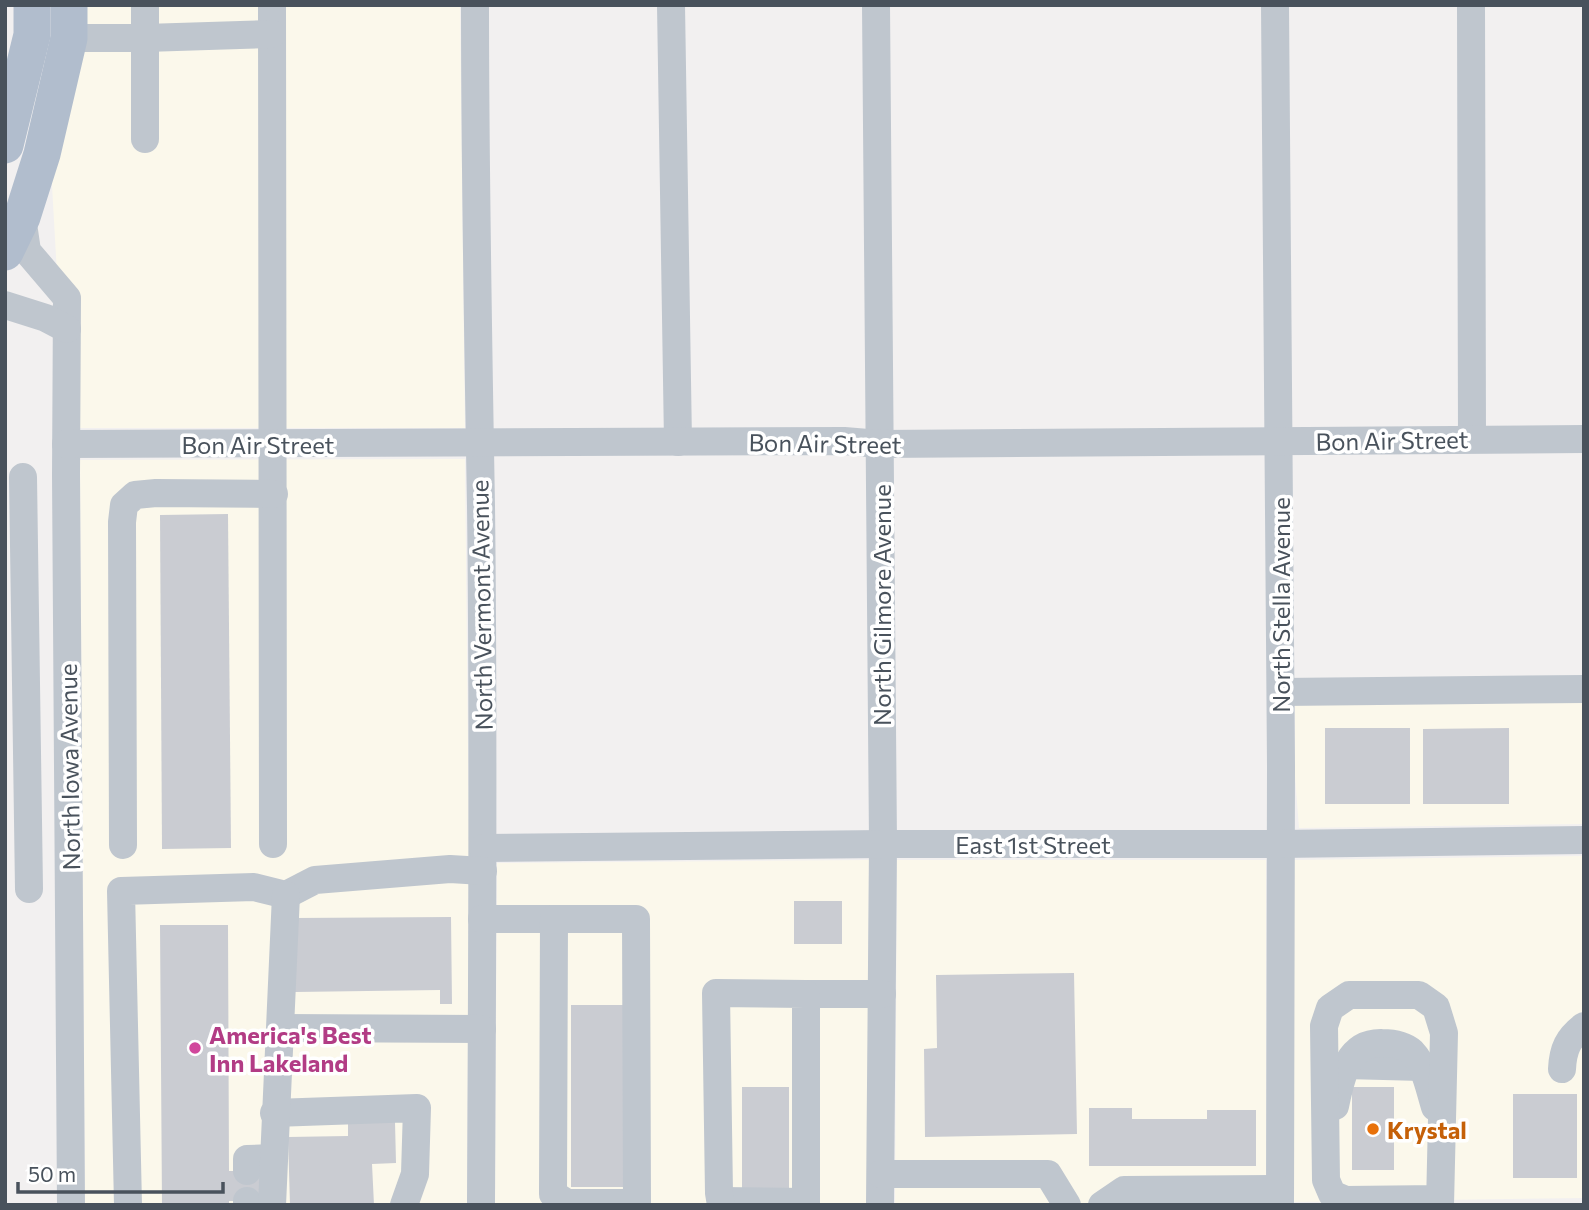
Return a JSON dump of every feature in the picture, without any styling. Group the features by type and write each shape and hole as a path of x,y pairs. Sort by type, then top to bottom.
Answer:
{"main road":[{"path":"5,145 32,35 32,5"},
{"path":"5,252 22,216 42,154 69,21"}],"street":[{"path":"145,5 145,139"},
{"path":"272,5 273,844"},
{"name":"North Vermont Avenue","path":"475,5 483,860 481,1205"},
{"path":"671,5 678,442"},
{"name":"North Gilmore Avenue","path":"876,5 883,844 880,1205"},
{"name":"North Stella Avenue","path":"1275,5 1281,692 1280,1197"},
{"path":"1471,5 1472,439"},
{"path":"69,21 145,38 272,34"},
{"name":"North Iowa Avenue","path":"22,216 27,251 67,298 71,1205"},
{"path":"5,305 46,318 67,329"},
{"name":"Bon Air Street","path":"66,444 844,441 880,444 1584,439"},
{"path":"66,475 14,478 17,890 70,889"},
{"path":"122,845 124,505 135,495 156,493 274,494"},
{"path":"1281,692 1584,689"},
{"name":"East 1st Street","path":"286,895 315,880 450,869 483,860 883,844 1280,844 1584,840"},
{"path":"128,1205 121,891 254,887 286,895 273,1158 255,1203"},
{"path":"482,919 554,919 636,919 637,1204 567,1203 553,1194 554,919"},
{"path":"806,994 806,1203 721,1203 716,993 882,994"},
{"path":"1349,995 1419,995 1436,1007 1444,1033 1441,1126 1439,1202 1346,1200 1332,1194 1326,1180 1325,1156 1325,1035 1330,1007 1349,995"},
{"path":"1562,1069 1563,1051 1572,1036 1584,1026"},
{"path":"281,1027 482,1029"},
{"path":"1280,1033 1325,1035"},
{"path":"1325,1156 1345,1065 1358,1049 1371,1042 1395,1043 1410,1051 1422,1067 1441,1126"},
{"path":"274,1113 417,1108 415,1174 404,1205"},
{"path":"247,1171 247,1159 273,1158"},
{"path":"881,1174 1048,1174 1067,1205"},
{"path":"1102,1205 1124,1190 1190,1197 1280,1197"}],"shaded area":[{"path":"66,5 460,5 465,428 79,428 58,292 48,114"},
{"path":"465,459 469,848 467,1205 85,1205 80,460"},
{"path":"1584,688 1584,824 1299,828 1295,776 1295,690"},
{"path":"1584,856 1584,1198 1294,1202 1294,860"},
{"path":"869,860 867,1205 495,1205 497,863"},
{"path":"897,860 1266,860 1266,1203 895,1205"}],"building":[{"path":"228,514 231,848 162,849 160,515"},
{"path":"1325,728 1410,728 1410,804 1325,804"},
{"path":"1509,728 1509,804 1423,804 1423,729"},
{"path":"794,901 842,901 842,944 794,944"},
{"path":"451,917 452,1004 440,1004 440,990 295,992 294,918"},
{"name":"America's Best Inn Lakeland","path":"160,925 228,925 229,1171 266,1171 266,1201 229,1201 229,1205 162,1205"},
{"path":"1074,973 1077,1134 925,1137 924,1049 937,1048 936,975"},
{"path":"571,1005 624,1005 624,1187 571,1187"},
{"path":"742,1087 789,1087 789,1191 742,1191"},
{"name":"Krystal","path":"1352,1087 1394,1087 1394,1170 1352,1170"},
{"path":"1513,1094 1577,1094 1577,1178 1513,1178"},
{"path":"1089,1108 1132,1108 1132,1119 1207,1119 1207,1110 1256,1110 1256,1166 1089,1166"},
{"path":"348,1122 395,1122 396,1163 372,1164 374,1205 290,1205 288,1137 348,1136"}],"place":[{"name":"America's Best Inn Lakeland","path":"195,1048"},
{"name":"Krystal","path":"1373,1129"}]}
